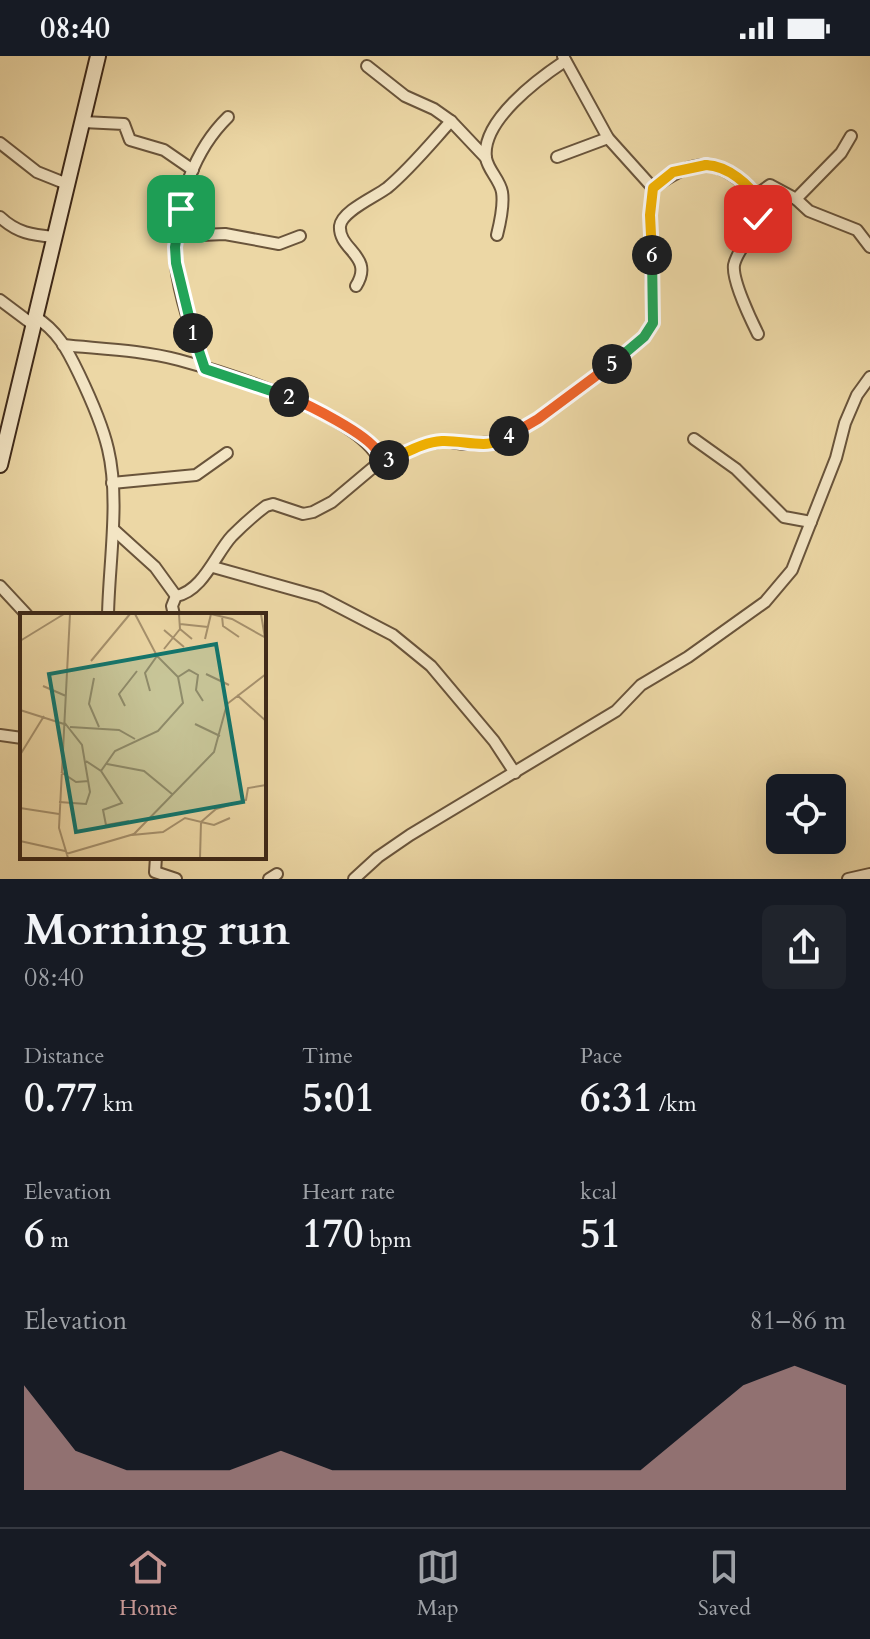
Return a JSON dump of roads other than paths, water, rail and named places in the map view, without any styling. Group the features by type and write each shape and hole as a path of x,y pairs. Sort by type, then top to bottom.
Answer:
{"main road":[{"path":"0,465 98,56"}],"street":[{"path":"486,158 489,139 501,113 564,59 608,138 653,188"},
{"path":"367,66 405,96 434,109 451,121 486,158 502,191 497,235"},
{"path":"205,369 189,319 175,247 181,209 193,170 209,140 228,117"},
{"path":"356,286 362,277 362,266 340,230 340,222 387,187 451,121"},
{"path":"83,122 124,124 130,140 164,150 193,170"},
{"path":"796,199 841,153 851,136"},
{"path":"557,157 608,138"},
{"path":"0,143 37,172 67,184"},
{"path":"176,596 186,593 213,567 229,539 266,506 273,504 303,514 313,512 332,502 381,464 425,444 445,441 464,444 500,442 581,388 644,337 653,323 654,307 650,215 653,188 673,172 710,165 727,170 761,203 760,214 733,268 758,334"},
{"path":"756,195 770,185 796,199 809,211 857,230 870,247"},
{"path":"0,217 11,228 26,234 54,237"},
{"path":"179,226 201,235 225,234 279,244 300,236"},
{"path":"0,300 33,320 51,326 85,387 97,417 108,449 112,483 108,613"},
{"path":"63,345 133,351 178,360 307,404 364,440 376,450 381,464"},
{"path":"354,879 378,857 410,835 616,711 641,685 688,657 765,602 792,570 836,458 845,423 857,395 870,377"},
{"path":"694,439 736,469 784,517 811,522"},
{"path":"112,483 196,475 227,453"},
{"path":"113,529 155,567 176,596"},
{"path":"213,567 320,597 393,635 431,666 494,741 515,773"},
{"path":"0,586 25,613"},
{"path":"174,613 172,606 176,596"},
{"path":"0,735 20,738"},
{"path":"156,859 155,872 176,879"},
{"path":"848,879 870,874"}]}
